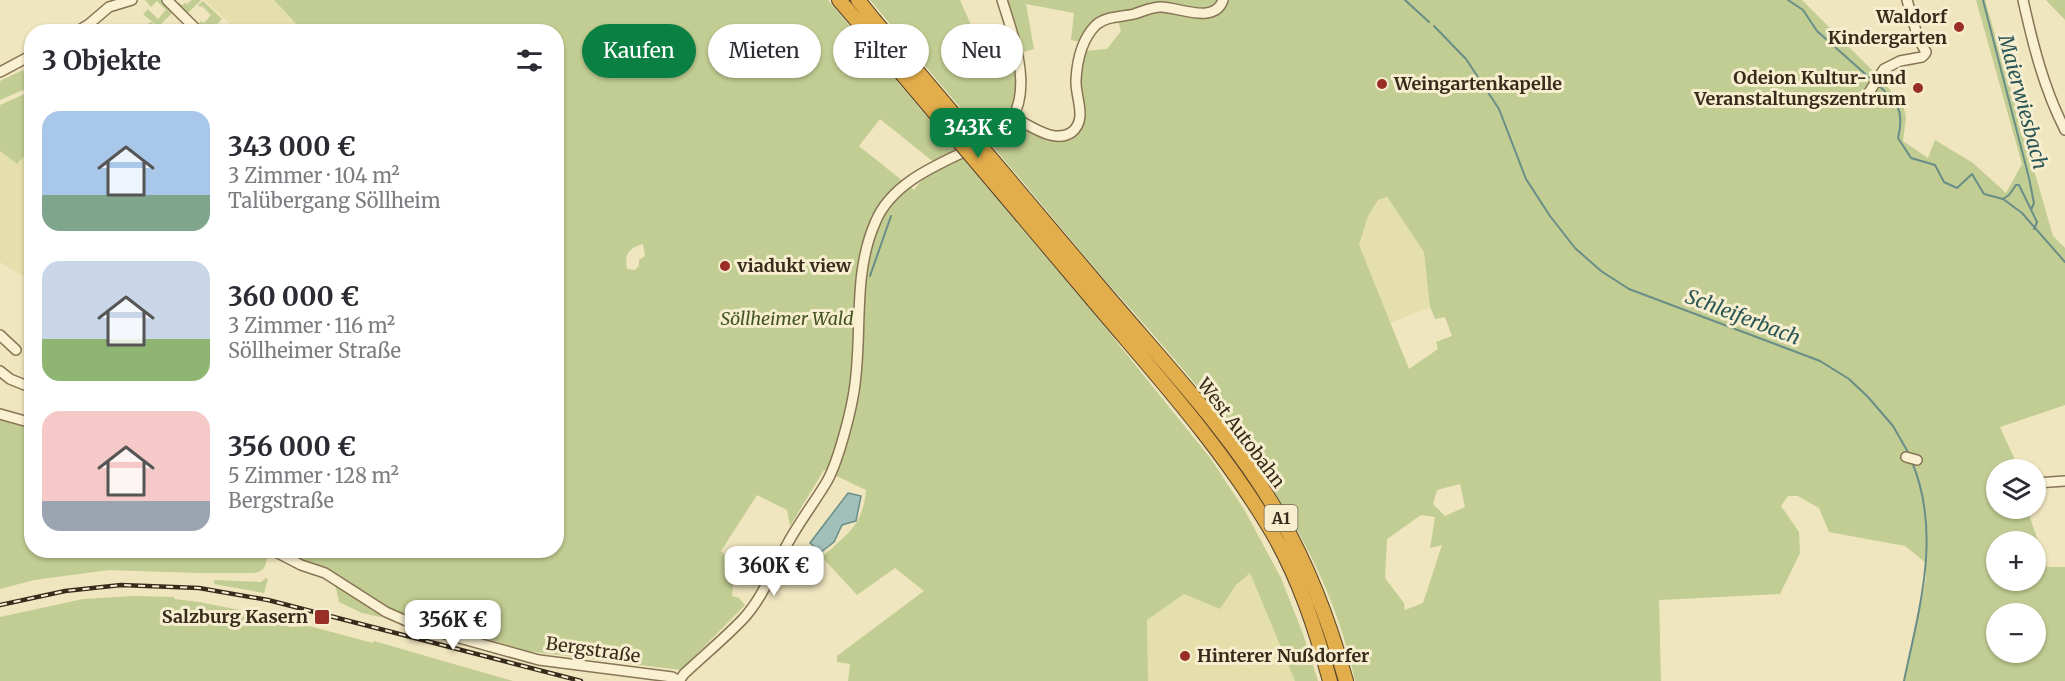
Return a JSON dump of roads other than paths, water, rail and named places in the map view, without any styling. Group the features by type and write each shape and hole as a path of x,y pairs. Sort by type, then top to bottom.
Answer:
{"highway":[{"name":"A1","path":"839,0 869,24"},
{"name":"A1","path":"858,0 869,24"},
{"name":"A1","path":"914,78 1098,296"},
{"name":"West Autobahn","path":"1098,296 1204,431 1272,533 1296,581 1316,630 1330,681"},
{"name":"West Autobahn","path":"1098,296 1240,456 1279,516 1308,571 1332,632 1346,681"}],"street":[{"path":"95,24 108,4 132,0"},
{"path":"167,0 191,24"},
{"path":"679,681 745,617 770,578 811,503 827,482 836,460 853,398 860,287 867,245 875,222 884,206 906,183 994,136 1013,117 1019,102 1021,84 1016,45 1002,0"},
{"path":"1013,117 1048,135 1068,134 1075,129 1081,114 1076,81 1083,44 1094,27 1101,21 1151,8 1163,7 1202,13 1215,11 1223,0"},
{"path":"1869,92 1884,69 1922,57 1926,52 1918,38 1907,0"},
{"path":"2023,0 2039,68 2065,130"},
{"path":"0,72 24,59"},
{"path":"0,335 16,350"},
{"path":"0,372 24,385"},
{"path":"0,414 24,421"},
{"path":"1906,457 1917,460"},
{"path":"2046,483 2065,482"},
{"name":"Bergstraße","path":"287,558 325,573 386,612 420,627 539,660 672,677 679,681"}],"water":[{"path":"848,493 861,496 856,521 842,525 834,542 821,552 810,543"},
{"path":"805,550 813,558 811,561 806,556 810,562 792,576 787,573 795,569 793,565"}],"waterway":[{"name":"Schleiferbach","path":"1405,0 1429,22"},
{"path":"1788,0 1803,10 1817,31 1872,80"},
{"name":"Maierwiesbach","path":"1983,0 2029,178 2034,203 2031,210"},
{"name":"Schleiferbach","path":"1434,26 1466,59 1499,109 1526,179 1550,216 1575,248 1601,271 1629,289 1820,361 1849,379 1868,397 1893,426 1909,454"},
{"path":"1877,84 1898,107 1900,113 1898,138 1911,158 1935,165 1944,182 1957,188 1972,174 1984,194 2003,199 2022,213 2065,262"},
{"path":"2003,199 2016,185 2019,185 2037,222 2034,229"},
{"path":"870,276 891,216"},
{"name":"Schleiferbach","path":"1904,681 1921,599 1927,544 1926,516 1921,489 1912,462"}],"railway":[{"path":"0,605 65,591 121,585 199,588 268,600 581,681"}],"place":[{"name":"Waldorf Kindergarten","path":"1959,27"},
{"name":"Weingartenkapelle","path":"1382,84"},
{"name":"Odeion Kultur- und Veranstaltungszentrum","path":"1918,88"},
{"name":"viadukt view","path":"725,266"},
{"name":"Salzburg Kasern","path":"322,617"},
{"name":"Hinterer Nußdorfer","path":"1185,656"}],"park label":[{"name":"Söllheimer Wald","path":"787,319"}]}
